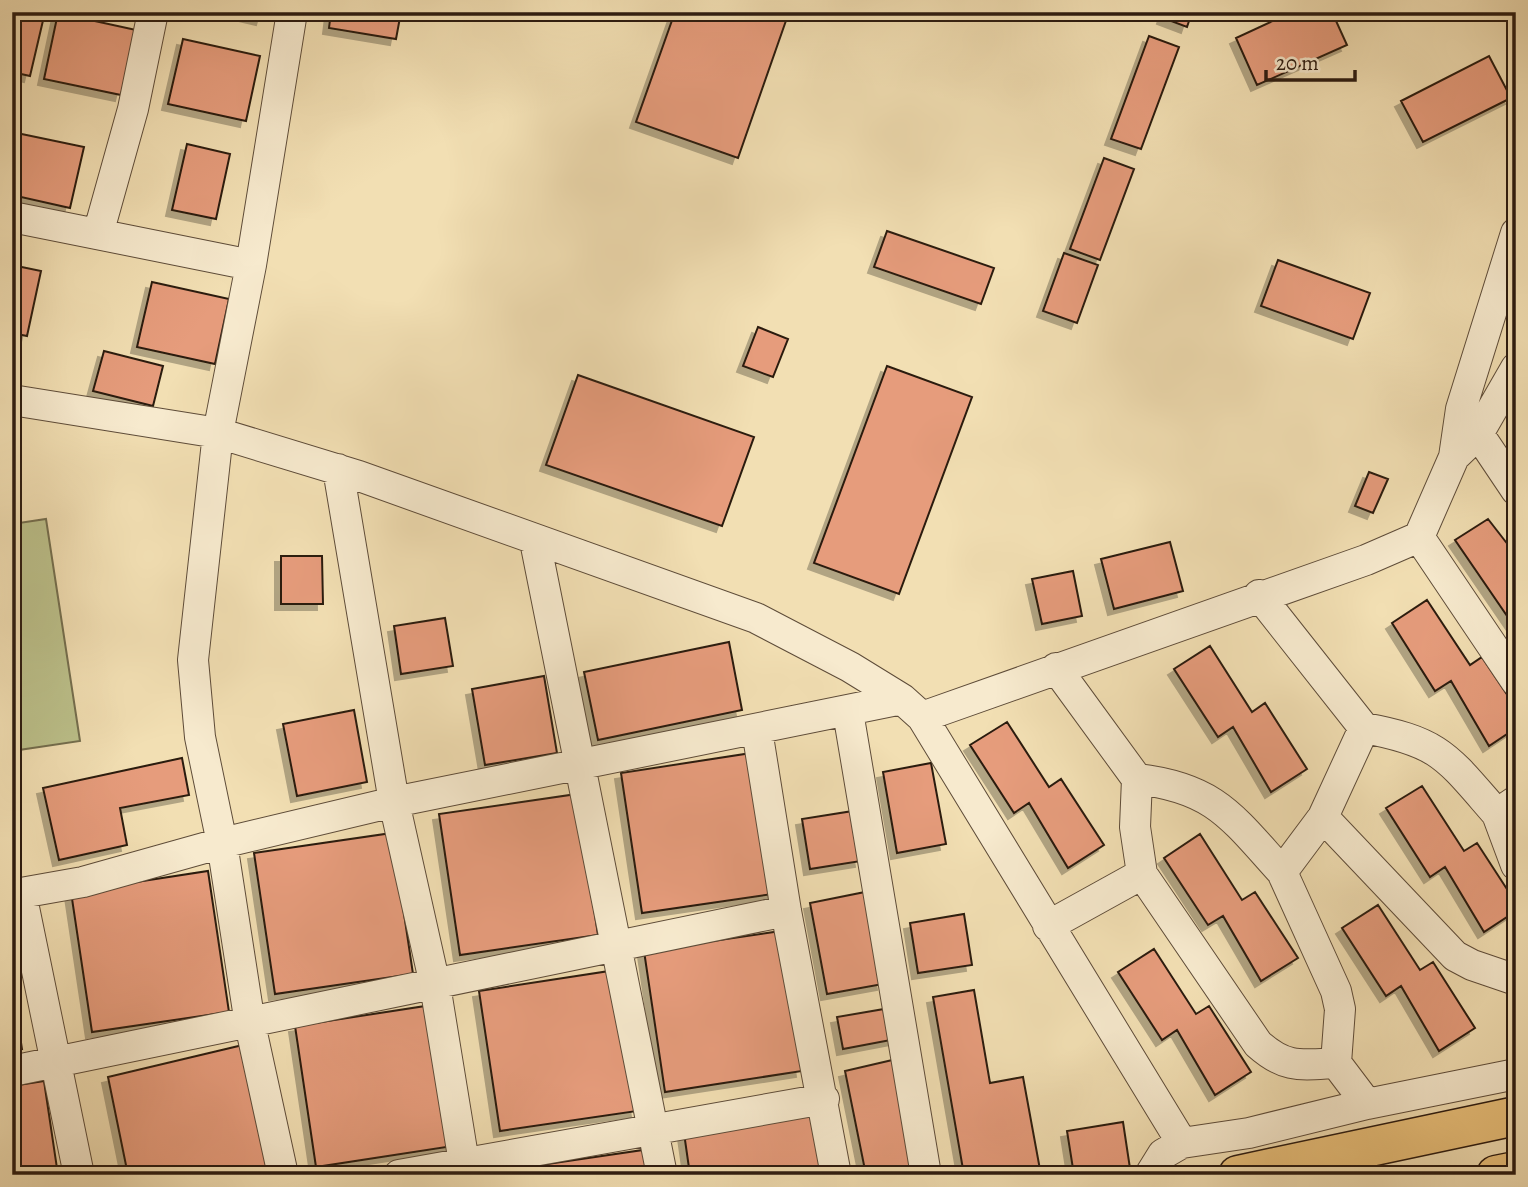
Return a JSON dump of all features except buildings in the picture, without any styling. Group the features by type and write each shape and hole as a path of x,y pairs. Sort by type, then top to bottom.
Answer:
{"main road":[{"path":"1238,1175 1516,1116"},
{"path":"1496,1175 1516,1171"}],"street":[{"path":"99,234 133,109 153,12"},
{"path":"283,1175 250,1024 222,843 200,737 193,635 218,433 251,265 292,12"},
{"path":"12,218 251,265"},
{"path":"79,1175 17,894 83,882 222,843 394,803 848,712 912,708 1056,668 1366,559 1419,537 1454,457 1461,409 1513,249"},
{"path":"1454,457 1478,434 1516,368"},
{"path":"12,400 218,433 338,469 535,541 708,598 813,645 912,708 1182,1143"},
{"path":"1461,409 1516,490"},
{"path":"338,469 394,803 435,985 465,1168"},
{"path":"1419,537 1516,681"},
{"path":"535,541 662,1175"},
{"path":"1259,595 1364,728 1408,736 1439,752 1506,808 1516,865"},
{"path":"1056,668 1137,779 1135,827 1142,874 1258,1044 1277,1061 1296,1065 1336,1063"},
{"path":"848,712 926,1175"},
{"path":"1282,873 1323,817 1364,728"},
{"path":"757,730 786,911 824,1098 836,1175"},
{"path":"1137,779 1169,783 1212,800 1282,873 1336,991 1340,1009 1336,1063 1367,1104"},
{"path":"1323,817 1455,956 1472,965 1516,980"},
{"path":"1048,926 1142,874"},
{"path":"12,1071 250,1024 617,944 786,911"},
{"path":"1150,1175 1163,1154 1182,1143 1249,1133 1367,1104 1516,1074"},
{"path":"398,1175 465,1168 654,1127 824,1098"}],"green space":[{"path":"46,519 80,741 12,751 12,524"}]}
